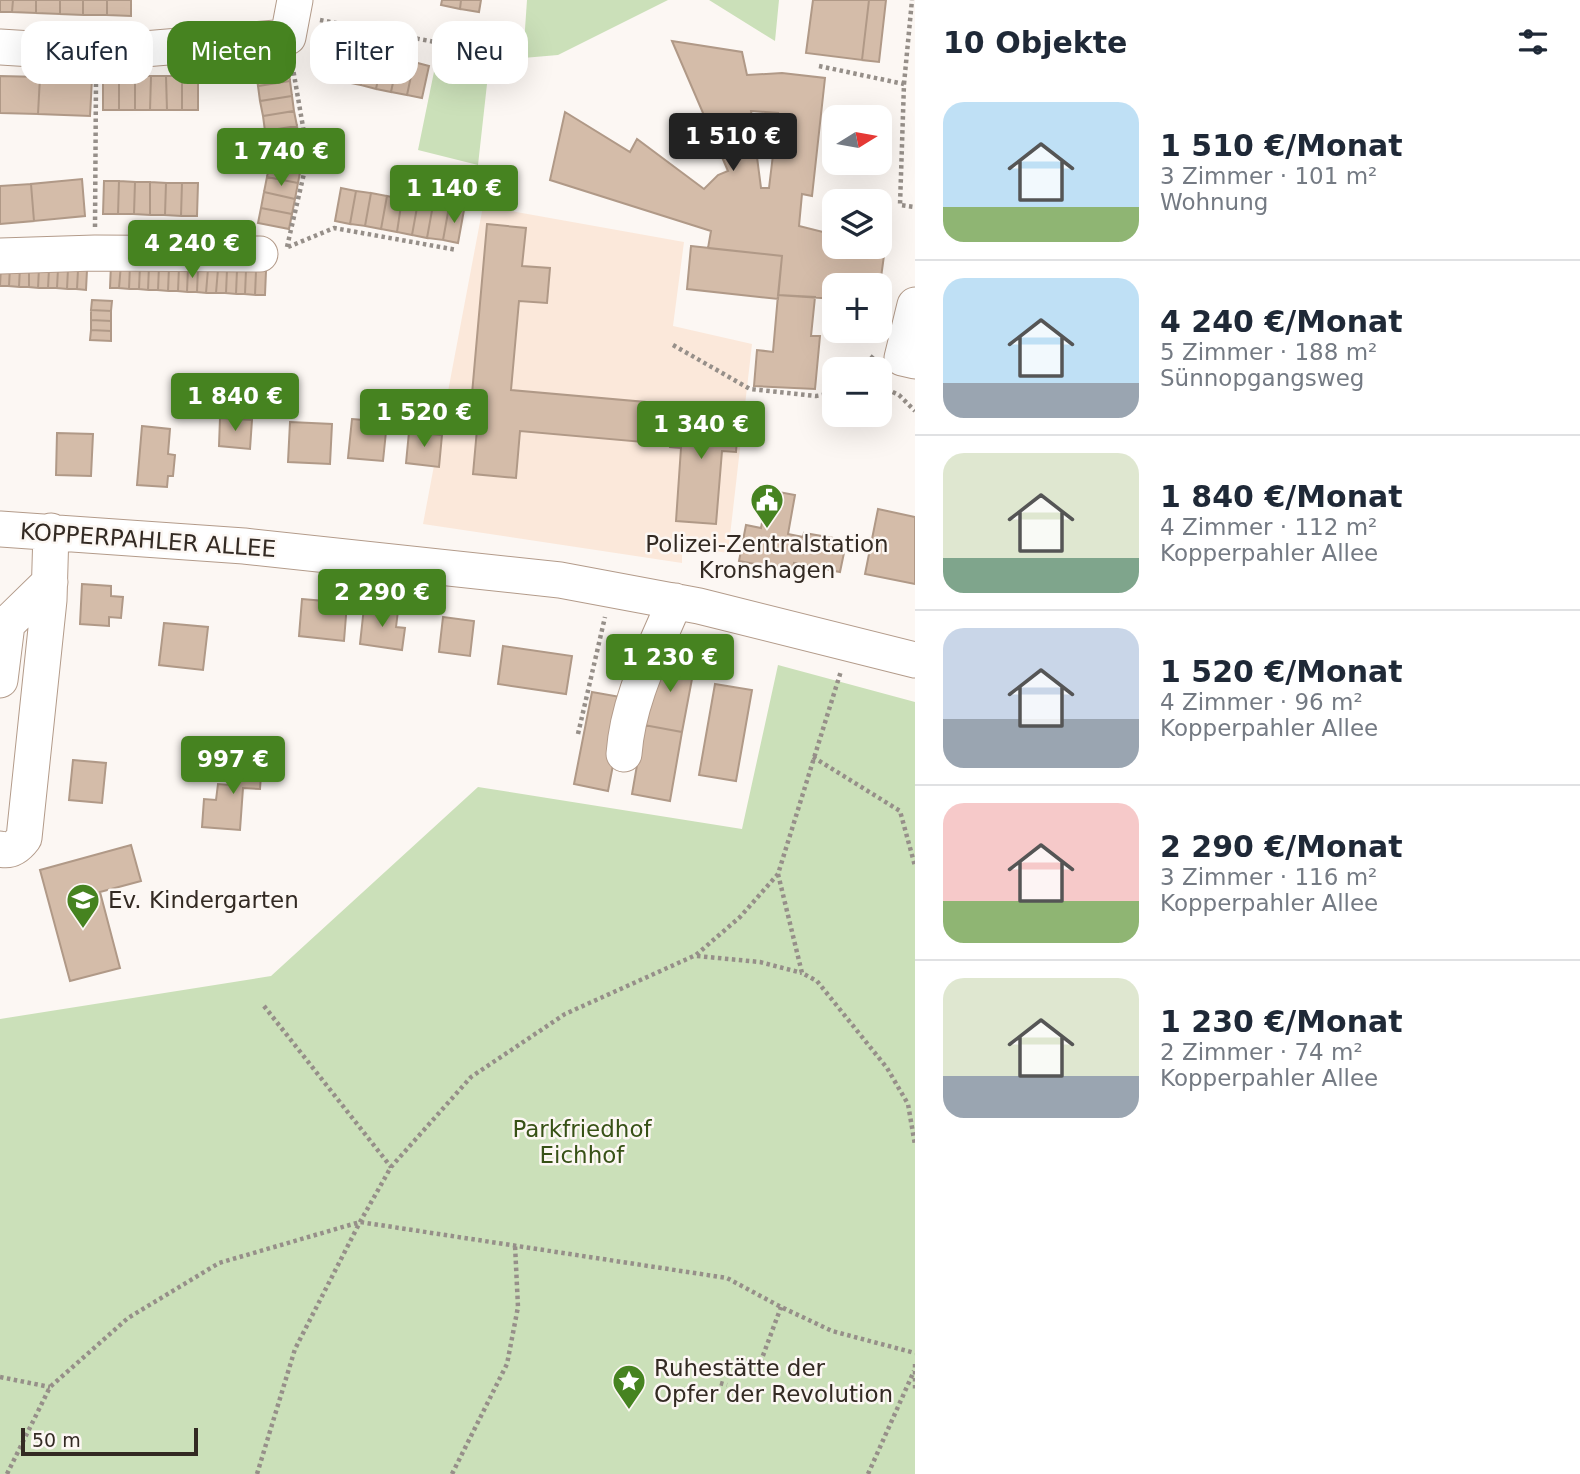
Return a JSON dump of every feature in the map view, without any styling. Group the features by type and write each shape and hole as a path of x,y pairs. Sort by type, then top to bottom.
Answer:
{"street":[{"path":"153,43 292,17"},
{"path":"0,47 21,48"},
{"path":"0,256 274,251"},
{"path":"915,305 902,358 915,361"},
{"name":"KOPPERPAHLER ALLEE","path":"0,529 244,546 560,580 676,601 915,660"},
{"path":"0,849 6,851 18,846 24,838 50,582 51,531"},
{"path":"0,680 7,624 50,582"},
{"path":"624,754 632,705 640,680 676,601"}],"path":[{"path":"912,0 904,84 900,205 915,206"},
{"path":"274,251 308,156 292,17 432,42"},
{"path":"819,66 904,84"},
{"path":"95,253 96,84"},
{"path":"274,251 334,229 457,250"},
{"path":"673,345 750,389 822,395"},
{"path":"892,392 915,411"},
{"path":"578,734 611,589"},
{"path":"257,1474 295,1349 390,1167 471,1077 565,1014 696,956 740,917 778,874 850,643"},
{"path":"813,757 900,811 915,866"},
{"path":"778,874 802,973"},
{"path":"696,956 760,962 802,973 817,981 887,1068 908,1104 915,1145"},
{"path":"264,1006 390,1167"},
{"path":"908,1104 915,1099"},
{"path":"7,1474 50,1387 128,1318 219,1263 360,1222 727,1278 832,1331 915,1353"},
{"path":"452,1474 507,1364 518,1307 515,1245"},
{"path":"758,1369 781,1307"},
{"path":"914,1368 915,1390"},
{"path":"868,1474 914,1368"},
{"path":"0,1377 50,1387"},
{"path":"720,1383 727,1385"}],"shaded area":[{"path":"483,206 684,242 673,326 752,344 728,553 682,546 682,563 423,524"}],"green space":[{"path":"527,0 668,0 558,55 528,58 528,21 526,21"},
{"path":"709,0 779,0 775,41"},
{"path":"432,82 432,84 487,84 478,165 418,150"},
{"name":"Parkfriedhof Eichhof","path":"778,665 915,702 915,1474 0,1474 0,1019 271,976 478,787 742,829"}],"building":[{"path":"0,0 13,0 12,12 0,12"},
{"path":"13,0 36,0 36,13 12,12"},
{"path":"36,0 60,0 60,14 36,13"},
{"path":"60,0 83,0 83,15 60,14"},
{"path":"83,0 107,0 107,15 83,15"},
{"path":"107,0 131,0 131,16 107,15"},
{"path":"442,0 461,0 460,9 441,5"},
{"path":"461,0 481,0 479,12 460,9"},
{"path":"813,0 869,0 862,60 806,53"},
{"path":"869,0 886,0 879,62 862,60"},
{"path":"672,41 742,52 747,75 782,73 825,78 812,196 802,194 799,226 822,232 822,259 884,259 882,273 822,273 822,298 778,295 782,256 708,248 711,231 550,180 565,112 630,152 637,139 704,189 718,175 728,171","holes":["751,111 778,113 769,188 761,188"]},
{"path":"418,63 429,66 422,98 407,95 409,84 418,84"},
{"path":"0,76 21,77 21,84 40,84 38,114 0,113"},
{"path":"153,76 166,76 167,110 150,110"},
{"path":"166,76 167,84 182,84 182,110 167,110"},
{"path":"40,84 92,84 90,116 38,114"},
{"path":"103,84 119,84 119,110 103,110"},
{"path":"119,84 135,84 135,110 119,110"},
{"path":"135,84 151,84 150,110 135,110"},
{"path":"182,84 198,84 198,110 182,110"},
{"path":"290,84 292,96 260,101 258,86"},
{"path":"361,84 377,84 376,89"},
{"path":"377,84 393,84 391,92 376,89"},
{"path":"393,84 409,84 407,95 391,92"},
{"path":"292,96 294,111 263,116 260,101"},
{"path":"294,111 297,126 265,131 263,116"},
{"path":"297,126 299,142 267,146 265,131"},
{"path":"299,142 302,162 270,162 267,146"},
{"path":"270,162 302,162 298,183 267,177"},
{"path":"267,177 298,183 295,199 264,192"},
{"path":"82,179 85,216 34,221 31,184"},
{"path":"104,181 119,181 118,214 103,214"},
{"path":"119,181 135,182 134,214 118,214"},
{"path":"135,182 150,182 150,215 134,214"},
{"path":"150,182 166,183 165,215 150,215"},
{"path":"166,183 182,183 181,216 165,215"},
{"path":"182,183 198,183 197,216 181,216"},
{"path":"31,184 34,221 0,224 0,186"},
{"path":"341,188 356,191 350,224 335,221"},
{"path":"356,191 371,193 365,226 350,224"},
{"path":"264,192 295,199 292,214 261,208"},
{"path":"371,193 387,196 381,229 365,226"},
{"path":"387,196 402,199 397,232 381,229"},
{"path":"402,199 418,202 412,235 397,232"},
{"path":"418,202 433,205 427,238 412,235"},
{"path":"433,205 449,207 443,240 427,238"},
{"path":"449,207 464,210 458,243 443,240"},
{"path":"261,208 292,214 289,229 258,223"},
{"path":"487,224 526,228 522,266 550,268 547,303 519,301 511,390 657,403 654,443 520,431 516,478 473,474 477,429 469,428"},
{"path":"691,246 782,256 778,299 687,289"},
{"path":"111,264 121,264 119,288 110,288"},
{"path":"121,264 130,265 129,289 119,288"},
{"path":"130,265 140,265 139,289 129,289"},
{"path":"140,265 149,266 148,290 139,289"},
{"path":"1,266 10,267 9,286 0,286"},
{"path":"149,266 159,266 158,290 148,290"},
{"path":"159,266 169,267 168,291 158,290"},
{"path":"10,267 20,267 19,287 9,286"},
{"path":"20,267 29,268 29,287 19,287"},
{"path":"169,267 179,267 178,291 168,291"},
{"path":"179,267 188,268 187,292 178,291"},
{"path":"29,268 39,268 38,288 29,287"},
{"path":"39,268 49,269 48,288 38,288"},
{"path":"188,268 198,268 197,292 187,292"},
{"path":"198,268 208,269 206,293 197,292"},
{"path":"49,269 58,269 57,288 48,288"},
{"path":"58,269 68,269 67,289 57,288"},
{"path":"68,269 78,270 77,289 67,289"},
{"path":"208,269 218,269 216,293 206,293"},
{"path":"218,269 227,270 226,293 216,293"},
{"path":"78,270 87,270 86,290 77,289"},
{"path":"227,270 237,270 236,294 226,293"},
{"path":"237,270 246,270 245,294 236,294"},
{"path":"246,270 256,271 255,295 245,294"},
{"path":"256,271 266,271 265,295 255,295"},
{"path":"778,295 815,297 811,336 820,336 815,389 754,386 757,350 773,352"},
{"path":"92,300 112,301 111,311 91,310"},
{"path":"91,310 111,311 111,321 91,320"},
{"path":"91,320 111,321 111,331 91,330"},
{"path":"91,330 111,331 111,341 90,340"},
{"path":"673,410 739,415 736,452 722,451 716,524 676,521 681,448 670,447"},
{"path":"220,418 252,420 250,449 219,446"},
{"path":"352,419 387,422 383,461 348,458"},
{"path":"290,422 332,424 330,464 288,462"},
{"path":"142,426 170,429 168,454 175,455 173,476 168,476 167,487 137,485"},
{"path":"409,432 442,435 439,467 406,463"},
{"path":"57,433 93,434 91,476 56,475"},
{"name":"Polizei-Zentralstation Kronshagen","path":"768,490 795,495 788,534 803,537 804,533 834,538 833,546 845,548 840,572 794,563 792,571 739,561 746,525 761,528"},
{"path":"878,509 915,517 915,584 865,574"},
{"path":"82,584 111,586 111,596 123,597 121,618 109,617 109,626 80,624"},
{"path":"302,599 347,603 344,641 299,636"},
{"path":"364,607 398,611 396,627 405,628 402,650 360,644"},
{"path":"443,617 474,621 470,656 439,652"},
{"path":"164,623 208,627 203,670 159,665"},
{"path":"503,646 572,656 566,694 498,684"},
{"path":"657,656 695,663 682,732 644,725"},
{"path":"715,684 752,690 736,781 699,775"},
{"path":"592,692 626,698 608,791 574,784"},
{"path":"644,725 682,732 670,801 632,794"},
{"path":"246,752 259,753 258,760 262,760 260,789 243,788 240,830 202,827 204,799 216,800 218,784 230,785 231,772 240,773 241,759 245,759"},
{"path":"73,760 106,763 102,803 69,800"},
{"name":"Ev. Kindergarten","path":"131,845 141,881 100,892 120,968 70,981 40,870"}],"place":[{"name":"Polizei-Zentralstation Kronshagen","path":"767,530"},
{"name":"Ev. Kindergarten","path":"83,930"},
{"name":"Ruhestätte der Opfer der Revolution","path":"629,1411"}]}
